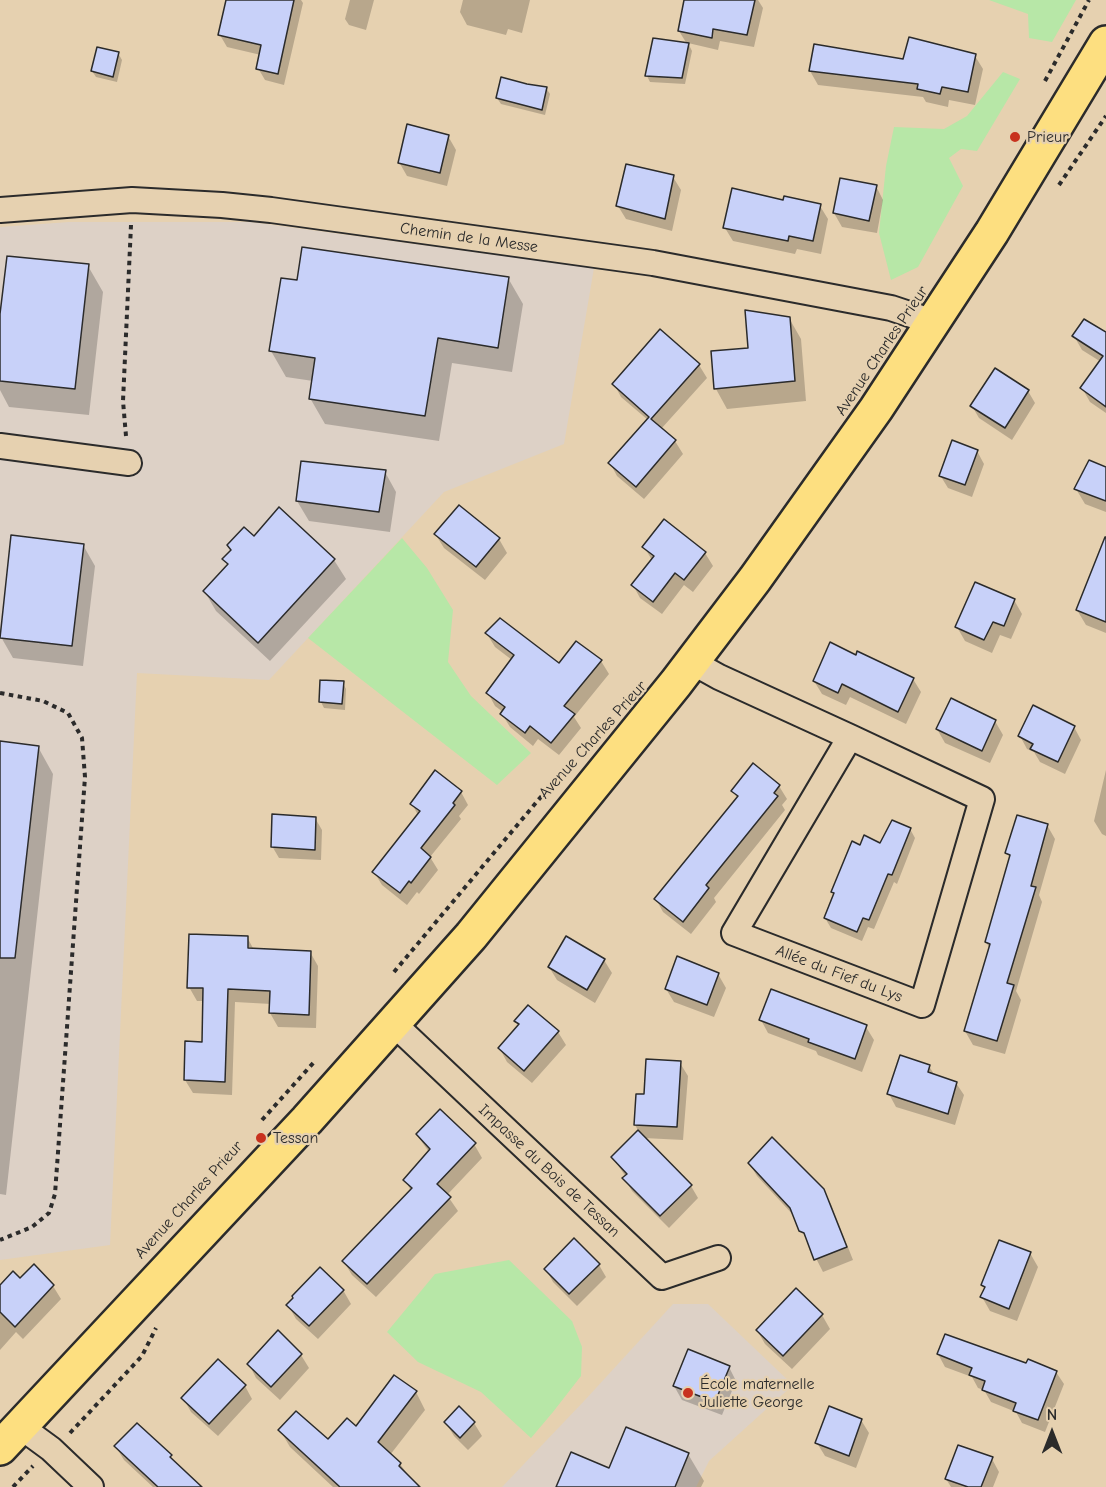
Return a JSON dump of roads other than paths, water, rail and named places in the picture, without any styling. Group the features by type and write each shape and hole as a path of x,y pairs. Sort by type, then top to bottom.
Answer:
{"main road":[{"name":"Avenue Charles Prieur","path":"11,1438 394,1024 539,854 692,662 816,495 933,322 992,232 1106,43"}],"street":[{"name":"Chemin de la Messe","path":"0,210 132,200 271,210 653,263 891,308 933,322"},
{"path":"0,446 129,463"},
{"name":"Allée du Fief du Lys","path":"692,662 981,799 922,1005 734,933 850,737"},
{"name":"Impasse du Bois de Tessan","path":"394,1024 662,1277 718,1258"},
{"path":"11,1438 51,1449 90,1487"}],"place":[{"name":"Prieur","path":"1015,137"},
{"name":"Tessan","path":"261,1138"},
{"name":"École maternelle Juliette George","path":"688,1393"}]}
